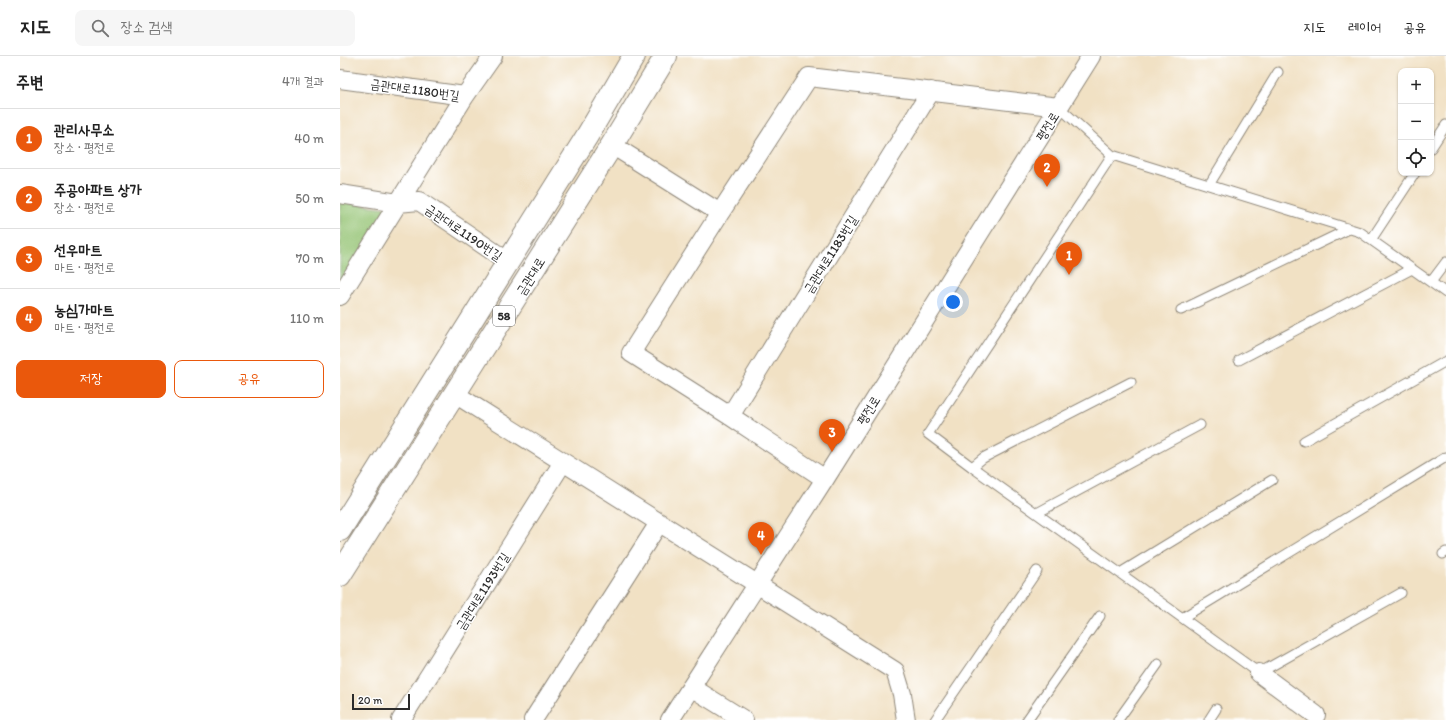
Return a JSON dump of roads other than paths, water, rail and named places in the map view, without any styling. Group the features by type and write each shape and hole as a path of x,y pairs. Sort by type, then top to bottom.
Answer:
{"main road":[{"name":"금관대로","path":"340,530 587,136 634,56"},
{"name":"금관대로","path":"340,575 612,145 666,56"}],"street":[{"name":"금관대로1180번길","path":"340,79 466,96 493,56"},
{"name":"평전로","path":"670,720 825,479 1092,56"},
{"path":"825,479 631,353 809,77 1059,107"},
{"name":"금관대로1183번길","path":"730,416 931,91"},
{"path":"340,296 466,96"},
{"path":"612,145 720,213"},
{"name":"금관대로1190번길","path":"340,194 398,203 419,202 507,262"},
{"path":"455,394 895,671 902,694 906,720"},
{"name":"금관대로1193번길","path":"401,720 564,462"},
{"path":"533,720 659,523"},
{"path":"1259,673 1316,715"},
{"path":"691,687 744,720"}],"lane":[{"path":"1209,185 1278,72"},
{"path":"1059,107 1112,155 1360,232 1446,293"},
{"path":"1434,143 1446,125"},
{"path":"1112,155 928,434 1259,673 1401,593"},
{"path":"1371,240 1413,176"},
{"path":"1181,310 1349,229"},
{"path":"1432,282 1446,262"},
{"path":"1239,360 1412,269"},
{"path":"1304,441 1446,361"},
{"path":"972,467 983,458 1131,382"},
{"path":"1037,513 1200,425"},
{"path":"1182,618 1446,457"},
{"path":"1120,573 1272,480"},
{"path":"935,720 1037,571"},
{"path":"1027,720 1100,616"},
{"path":"1118,720 1158,664"},
{"path":"1208,720 1216,709"}],"place":[{"name":"주공아파트 상가","path":"1047,187"},
{"name":"관리사무소","path":"1069,275"},
{"name":"선우마트","path":"832,452"},
{"name":"농심가마트","path":"761,555"}]}
